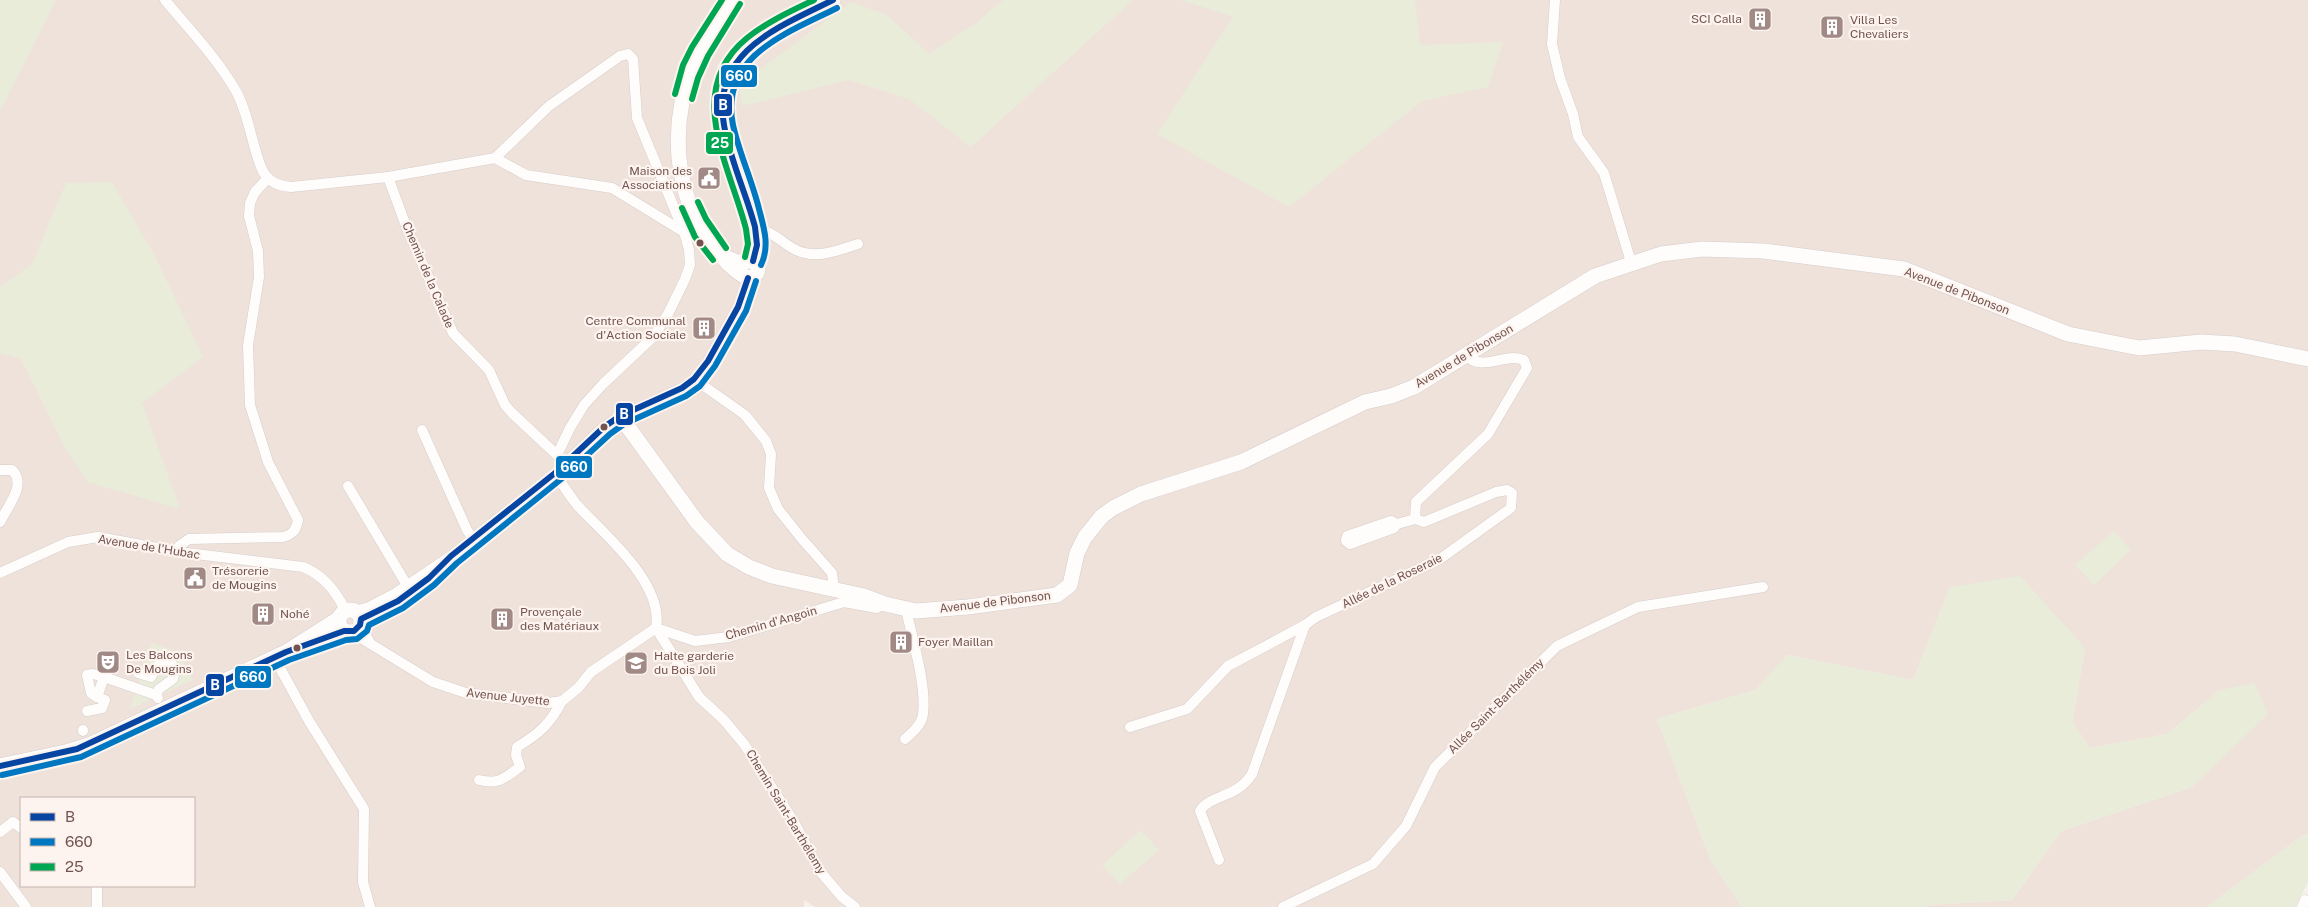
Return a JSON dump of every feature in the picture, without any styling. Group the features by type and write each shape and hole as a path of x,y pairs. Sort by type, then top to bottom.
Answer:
{"street":[{"path":"165,0 223,71 236,91 246,113 261,168 268,178 279,186 291,187 388,177 495,158 549,106 620,56 628,54 632,59 637,118 684,232 689,250 690,265 668,314 653,337 603,384 584,405 570,428 558,455"},
{"path":"732,0 726,14 700,51 693,66 683,98 678,130 678,157 688,198 702,231 721,255 746,269"},
{"path":"0,766 77,749 202,693 351,621 369,607 409,589 564,465 600,430 620,416 682,388 694,379 708,361 738,308 746,269 758,250 755,229 724,124 721,100 724,80 733,66 763,36 832,0"},
{"path":"1555,0 1552,44 1578,137 1604,173 1631,262"},
{"path":"495,158 526,175 612,188 684,232"},
{"name":"Chemin de la Calade","path":"388,177 417,252 453,333 489,370 505,405 558,455 564,465"},
{"path":"177,552 179,546 189,539 282,537 291,535 296,528 298,520 268,462 250,405 248,345 259,277 258,251 249,216 250,203 255,192 268,178"},
{"path":"755,229 768,230 797,251 824,255 858,244"},
{"name":"Avenue de Pibonson","path":"620,416 697,522 727,554 749,567 772,576 834,588 906,610 916,611 968,607 1057,595 1070,585 1077,553 1085,537 1102,516 1113,508 1140,494 1241,462 1365,402 1391,396 1414,387 1595,276 1631,262 1661,254 1702,249 1751,251 1904,269 2068,334 2140,348 2201,342 2236,344 2308,360"},
{"path":"1397,524 1415,520 1416,502 1488,434 1527,368 1524,360 1517,358 1480,364 1472,362 1465,355"},
{"path":"694,379 745,414 766,441 771,454 769,488 778,509 832,573 834,588"},
{"path":"422,430 467,530 473,539"},
{"path":"0,470 12,470 17,475 19,486 0,522"},
{"name":"Chemin Saint-Barthélemy","path":"554,473 575,503 629,558 654,601 658,615 656,628 698,698 724,720 744,744 794,822 819,870 842,897 855,907"},
{"path":"348,486 409,589"},
{"name":"Allée de la Roseraie","path":"1305,625 1316,617 1440,559 1511,508 1512,493 1507,490 1496,492 1424,522 1415,520"},
{"name":"Avenue de l'Hubac","path":"0,573 68,542 98,537 123,540 177,552 303,567 316,572 326,581 351,621"},
{"name":"Allée Saint-Barthélémy","path":"1283,907 1373,864 1406,826 1435,767 1557,646 1638,607 1763,587"},
{"name":"Chemin d'Angoin","path":"656,628 695,641 729,637 833,604 854,602 877,608 885,604"},
{"path":"905,739 916,729 923,715 921,686 906,610"},
{"name":"Avenue Juyette","path":"351,621 374,648 433,682 466,694 548,703 562,701 578,688 591,672 656,628"},
{"path":"1130,727 1187,709 1228,666 1305,625"},
{"path":"1219,860 1200,811 1204,804 1237,791 1246,784 1252,774 1305,625"},
{"path":"280,654 309,720 364,809 363,882 370,907"},
{"path":"87,711 102,708 105,700 100,688 157,697 159,689 173,679 175,671 172,663 161,660 156,666 153,676 138,673"},
{"path":"479,780 492,783 497,782 520,767 516,755 516,747 538,734 554,718 562,701"},
{"path":"0,832 13,822 20,827"},
{"path":"0,872 26,907"},
{"path":"97,887 97,907"}],"shaded area":[{"path":"0,0 2308,0 2308,833 2207,907 1925,907 1926,905 2012,900 2061,831 2192,787 2254,683 2219,691 2167,734 2090,748 2072,722 2085,648 1950,587 1913,680 1788,655 1755,690 1657,719 1711,861 1742,907 815,907 804,900 804,907 0,907"}],"green space":[{"path":"0,0 56,0 0,111"},
{"path":"1003,0 1133,0 971,147 909,99 849,80 742,106 739,85 851,2 887,15 929,54 976,23"},
{"path":"1181,0 1415,0 1420,45 1503,42 1488,87 1422,101 1289,207 1157,134 1233,17"},
{"path":"112,182 155,256 203,357 142,403 180,509 88,482 64,446 21,359 0,353 0,287 32,264 66,183"},
{"path":"2114,531 2131,550 2094,585 2075,565"},
{"path":"2020,576 2085,648 2072,722 2090,748 2167,734 2219,691 2254,683 2268,714 2192,787 2061,831 2012,900 1927,905 1925,907 1742,907 1711,861 1657,719 1755,690 1787,655 1913,680 1950,587"},
{"path":"152,643 178,652 193,680 130,709"},
{"path":"1141,830 1159,850 1120,884 1102,865"},
{"path":"2308,833 2308,882 2295,907 2207,907 2299,838"}],"transit line":[{"name":"25","path":"675,94 683,65 692,47 722,0"},
{"name":"25","path":"745,257 748,244 746,229 722,155 716,129 714,105 718,81 728,59 747,38 771,22 814,0"},
{"name":"B","path":"753,261 757,245 755,227 730,151 724,125 723,99 728,78 739,60 753,45 771,32 833,0"},
{"name":"25","path":"692,99 698,78 708,56 740,4"},
{"name":"660","path":"761,265 766,244 764,230 733,125 731,101 736,81 747,64 761,50 778,38 837,8"},
{"name":"25","path":"698,202 706,219 726,248"},
{"name":"25","path":"682,208 695,237 713,260"},
{"name":"B","path":"0,766 77,749 286,652 344,631 354,631 360,625 361,619 398,601 429,578 451,556 555,473 604,427 620,416 682,388 694,379 708,361 738,307 748,278"},
{"name":"660","path":"2,775 81,757 289,660 346,640 357,639 367,631 369,625 403,608 434,585 457,563 560,480 610,434 624,424 686,396 700,386 715,366 746,311 756,281"}],"place":[{"name":"SCI Calla","path":"1760,19"},
{"name":"Villa Les Chevaliers","path":"1832,27"},
{"name":"Maison des Associations","path":"709,178"},
{"name":"Centre Communal d'Action Sociale","path":"704,328"},
{"name":"Trésorerie de Mougins","path":"195,578"},
{"name":"Nohé","path":"263,614"},
{"name":"Provençale des Matériaux","path":"502,619"},
{"name":"Foyer Maillan","path":"901,642"},
{"name":"Les Balcons De Mougins","path":"108,662"},
{"name":"Halte garderie du Bois Joli","path":"636,663"}]}
